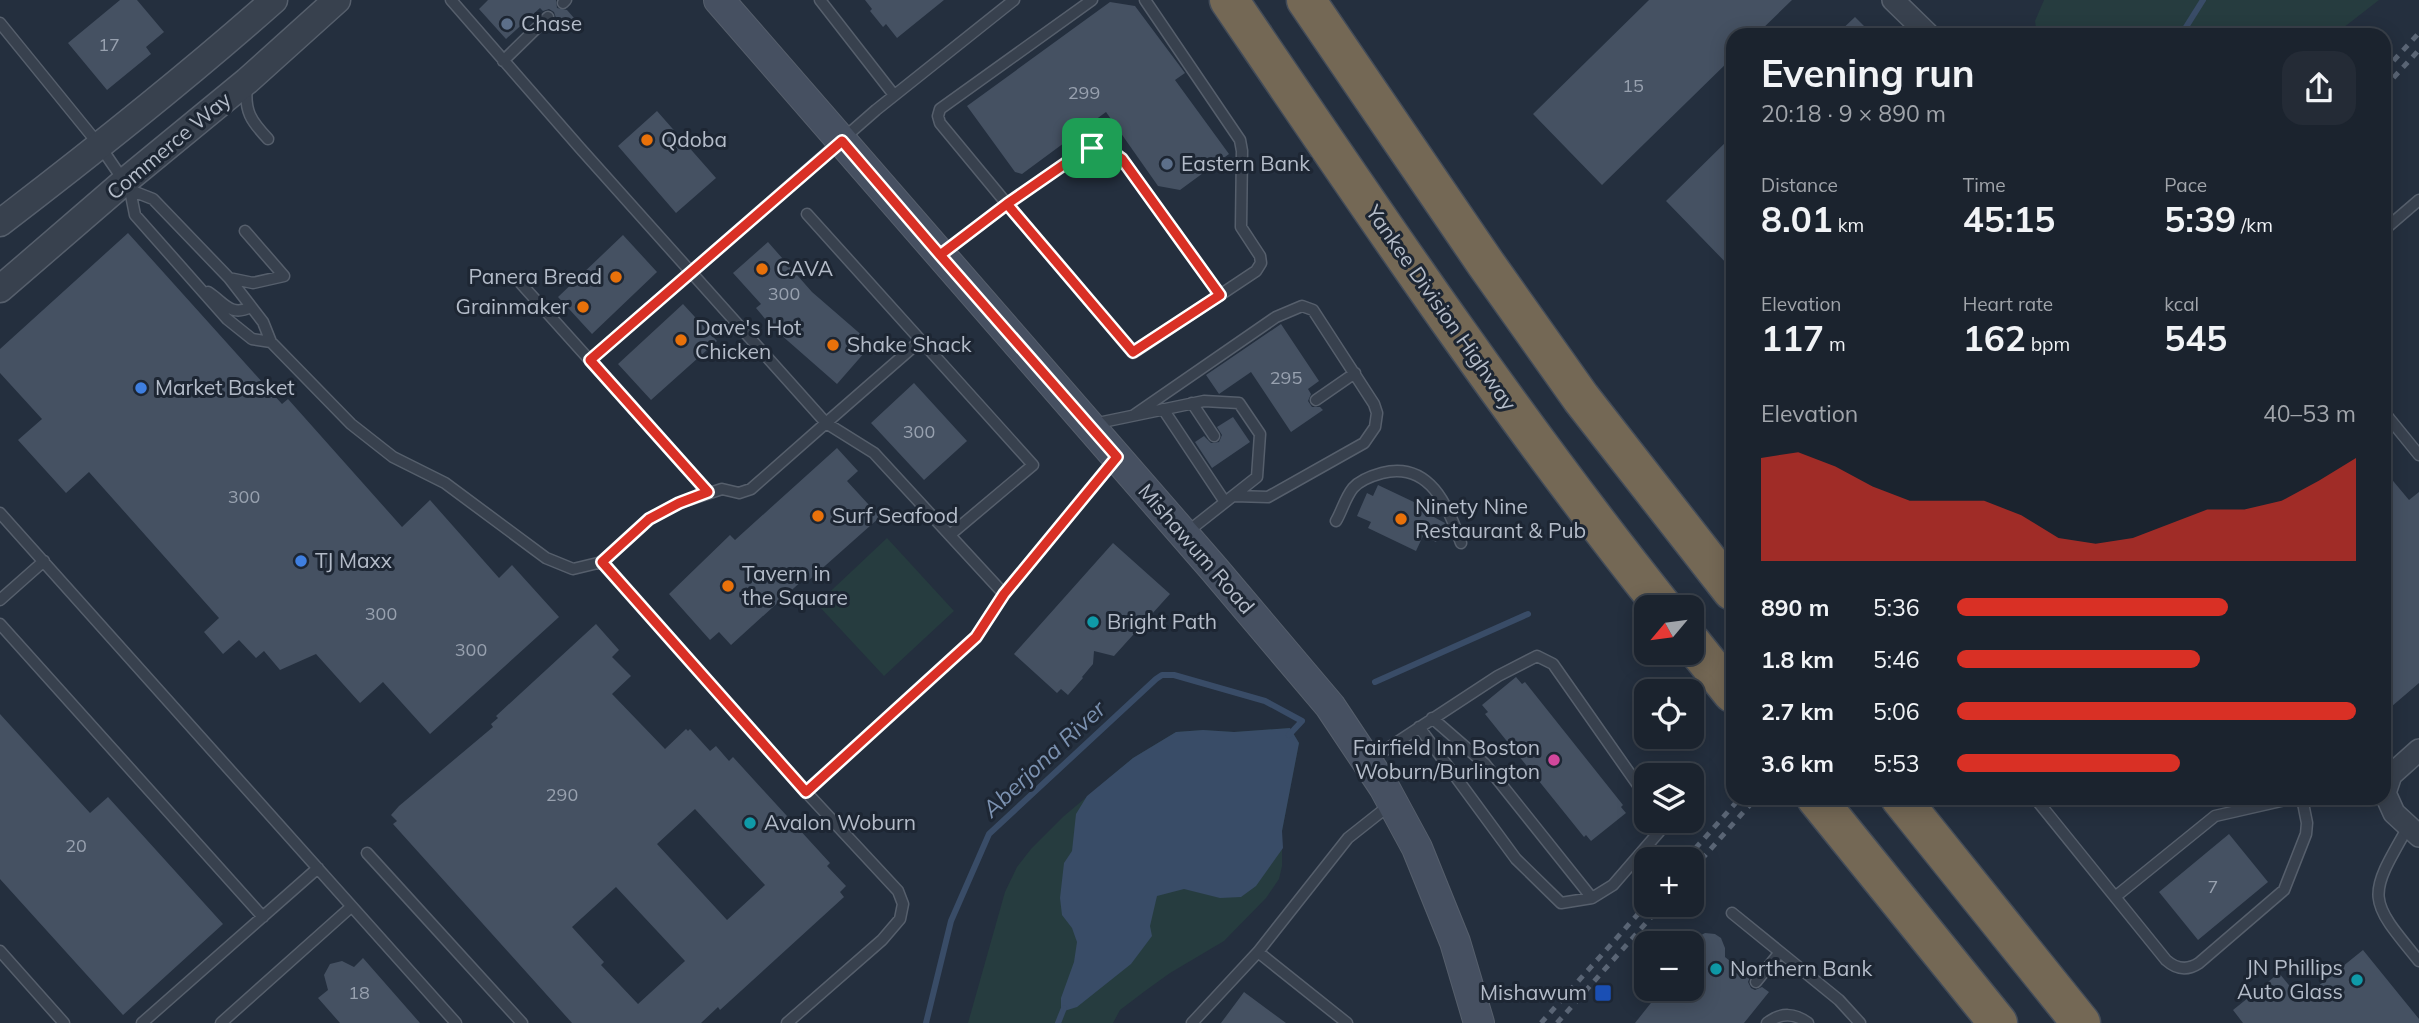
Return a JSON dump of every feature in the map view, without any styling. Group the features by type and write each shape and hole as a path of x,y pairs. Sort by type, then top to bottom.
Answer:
{"highway":[{"path":"1213,0 1340,164"},
{"name":"Yankee Division Highway","path":"1229,0 1496,387 1573,493 1654,595"},
{"path":"1315,11 1486,264 1581,398 1726,582"},
{"path":"1704,658 1726,686"},
{"path":"1823,805 1998,1023"},
{"path":"1906,805 2081,1023"}],"main road":[{"name":"Mishawum Road","path":"719,0 1330,706 1393,802 1417,848 1446,917 1479,1023"}],"street":[{"name":"Commerce Way","path":"0,223 206,60 274,0"},
{"name":"Commerce Way","path":"0,289 127,186 337,0"},
{"path":"1894,0 1922,28"},
{"path":"2391,777 2419,750"},
{"path":"2390,805 2413,832"}],"lane":[{"path":"451,0 826,423 874,453 1004,594"},
{"path":"820,0 894,95"},
{"path":"590,360 894,95 1014,0"},
{"path":"1092,0 943,106 939,112 940,123 1133,352 1256,271 1261,263 1260,256 1241,227 1241,142 1145,0"},
{"path":"503,61 548,17"},
{"path":"0,23 100,146 127,186 135,215 227,319 252,339 271,342"},
{"path":"247,81 245,101 252,121 268,139"},
{"path":"940,255 1007,204 1087,149 1097,147 1108,149 1122,159 1220,295"},
{"path":"127,186 153,199 229,278 263,322 271,342 351,424 393,457 445,483 546,558 573,569 602,562 649,519 679,503 722,489 740,493 751,489 920,341"},
{"path":"2391,224 2419,200"},
{"path":"807,214 1033,465 951,534"},
{"path":"229,278 253,283 284,276 245,231"},
{"path":"516,278 708,492"},
{"path":"194,283 234,311 240,312 251,307"},
{"path":"1134,415 1276,317 1302,306 1309,307 1371,400 1377,413 1375,427 1367,439 1268,497 1229,499"},
{"path":"1315,400 1355,373"},
{"path":"1088,424 1204,401 1239,403 1260,434 1256,477 1184,535"},
{"path":"1192,403 1214,436"},
{"path":"1163,409 1229,499"},
{"path":"2391,421 2419,455"},
{"path":"806,792 976,637 1004,594 1117,457"},
{"path":"1336,522 1348,495 1359,482 1380,474 1406,471 1422,479 1444,502 1461,543"},
{"path":"0,513 456,1023"},
{"path":"0,600 44,561"},
{"path":"602,562 806,792 898,891 904,904 900,919 882,940 787,1023"},
{"path":"0,624 262,917"},
{"path":"1367,761 1498,676 1537,656 1553,664 1634,779"},
{"path":"1432,718 1485,764 1592,898"},
{"path":"1419,727 1516,859 1561,903 1592,898 1613,885 1658,833"},
{"path":"1192,1023 1258,952 1348,838 1393,802"},
{"path":"2041,805 2170,963 2182,968 2195,966 2284,890 2306,834 2303,805"},
{"path":"2115,897 2210,818 2261,805"},
{"path":"2413,832 2385,867 2378,893 2385,919 2419,961"},
{"path":"368,852 522,1023"},
{"path":"142,1023 318,868"},
{"path":"221,1023 351,906"},
{"path":"1732,913 1839,1000 1860,1023"},
{"path":"0,951 64,1023"},
{"path":"1258,952 1348,1023"},
{"path":"1756,982 1780,952"},
{"path":"1767,1023 1788,1014 1808,1023"}],"green space":[{"path":"2044,0 2379,0 2343,28 2036,28 2035,21"},
{"path":"887,538 954,611 884,676 817,604"},
{"path":"1290,728 1299,743 1282,831 1282,866 1279,879 1266,898 1224,941 1145,991 1120,1010 1113,1023 968,1023 1005,892 1017,867 1064,816 1133,758 1176,732"}],"water":[{"path":"1290,728 1299,743 1282,831 1283,848 1256,886 1241,897 1220,898 1184,889 1157,896 1150,926 1152,936 1131,964 1077,1007 1061,1012 1061,998 1074,962 1077,942 1072,928 1062,915 1060,898 1064,863 1072,851 1076,814 1087,796 1133,758 1176,732"}],"building":[{"path":"120,0 137,0 164,32 146,47 151,54 107,90 68,43"},
{"name":"Chase","path":"488,0 556,0 557,8 567,10 574,18 560,31 553,23 556,18 554,12 540,8 506,39 479,9"},
{"path":"865,0 944,0 897,38 886,24 883,27"},
{"path":"1649,0 1792,0 1763,28 1726,28 1726,64 1602,185 1533,114"},
{"path":"1110,2 1135,6 1185,73 1175,80 1229,154 1180,190 1158,186 1106,112 1022,174 1015,172 967,106"},
{"path":"1855,17 1866,28 1843,28"},
{"path":"657,111 716,178 676,213 618,146"},
{"path":"1726,142 1726,263 1666,201"},
{"path":"128,233 282,404 288,399 402,527 430,500 499,578 512,565 559,617 430,734 383,682 360,703 316,654 280,670 264,651 256,658 239,640 223,654 204,632 219,618 89,472 66,493 18,440 42,419 0,373 0,349"},
{"name":"Panera Bread","path":"623,235 657,272 592,334 558,297"},
{"path":"768,242 812,292 872,344 837,384 772,327 756,308 761,304 733,273"},
{"path":"683,304 717,341 651,400 618,364"},
{"path":"1281,324 1319,381 1308,389 1311,394 1308,401 1312,407 1320,407 1323,410 1291,432 1251,372 1219,394 1206,375"},
{"path":"914,383 967,441 924,480 871,423"},
{"path":"1233,417 1250,442 1212,468 1195,442 1204,436 1211,443 1219,442 1222,435 1217,427"},
{"path":"837,448 858,471 847,481 880,517 808,581 805,578 731,645 719,632 710,640 669,594 730,535 735,540"},
{"path":"2391,478 2409,500 2419,492 2419,683 2391,707"},
{"name":"Ninety Nine Restaurant & Pub","path":"1378,485 1435,512 1432,516 1445,523 1436,542 1423,536 1416,551 1368,528 1371,522 1357,516 1367,493 1373,496"},
{"name":"Bright Path","path":"1113,543 1170,594 1114,656 1094,651 1093,664 1083,678 1068,695 1061,689 1057,693 1014,654"},
{"name":"Avalon Woburn","path":"596,624 619,650 612,657 631,676 612,694 665,749 686,729 690,729 710,751 716,746 729,761 733,757 830,863 827,866 846,886 840,892 844,897 720,1010 718,1007 701,1023 572,1023 393,824 397,821 391,815 399,806 493,727 491,724 498,718 496,716","holes":["695,809 765,885 727,920 657,844","616,887 685,961 638,1004 601,965 604,962 572,927"]},
{"name":"Fairfield Inn Boston Woburn/Burlington","path":"1516,677 1522,684 1525,682 1623,805 1621,807 1626,813 1591,841 1586,835 1584,837 1485,714 1488,712 1482,705"},
{"path":"0,714 90,813 108,797 223,924 123,1015 0,879"},
{"path":"2229,834 2268,882 2198,940 2159,892"},
{"name":"Northern Bank","path":"1704,934 1715,934 1721,938 1725,957 1750,977 1748,982 1751,988 1755,990 1762,987 1769,992 1744,1023 1635,1023 1652,1001 1704,1001"},
{"name":"JN Phillips Auto Glass","path":"2363,950 2419,1019 2419,1023 2243,1023 2233,1010 2279,973 2301,1000"},
{"path":"363,958 420,1023 340,1023 318,998 328,990 324,975 330,964 342,961 354,967"},
{"path":"1244,992 1286,1023 1221,1023"}],"waterway":[{"name":"Aberjona River","path":"2185,28 2203,0"},
{"name":"Aberjona River","path":"1375,682 1528,614"},
{"name":"Aberjona River","path":"926,1023 951,921 989,834 1156,679 1162,675 1174,675 1265,701 1302,721 1289,735"},
{"path":"1058,1023 1064,1008"}],"railway":[{"path":"2391,63 2419,33"},
{"path":"2391,80 2419,50"},
{"path":"1697,847 1734,805"},
{"path":"1704,856 1750,805"},
{"path":"1541,1023 1635,917"},
{"path":"1557,1023 1651,917"}],"place":[{"name":"Chase","path":"507,24"},
{"name":"Qdoba","path":"647,140"},
{"name":"Eastern Bank","path":"1167,164"},
{"name":"CAVA","path":"762,269"},
{"name":"Panera Bread","path":"616,277"},
{"name":"Grainmaker","path":"583,307"},
{"name":"Dave's Hot Chicken","path":"681,340"},
{"name":"Shake Shack","path":"833,345"},
{"name":"Market Basket","path":"141,388"},
{"name":"Surf Seafood","path":"818,516"},
{"name":"Ninety Nine Restaurant & Pub","path":"1401,519"},
{"name":"TJ Maxx","path":"301,561"},
{"name":"Tavern in the Square","path":"728,586"},
{"name":"Bright Path","path":"1093,622"},
{"name":"Fairfield Inn Boston Woburn/Burlington","path":"1554,760"},
{"name":"Avalon Woburn","path":"750,823"},
{"name":"Northern Bank","path":"1716,969"},
{"name":"JN Phillips Auto Glass","path":"2357,980"},
{"name":"Mishawum","path":"1603,993"}],"route":[{"path":"1092,148 1082,152 1007,204 940,255 842,141 590,360 708,492 649,519 602,562 806,792 976,637 1004,594 1117,457 940,255 966,236 1007,204 1133,352 1220,295 1122,159 1114,151 1103,147 1092,148"}]}
